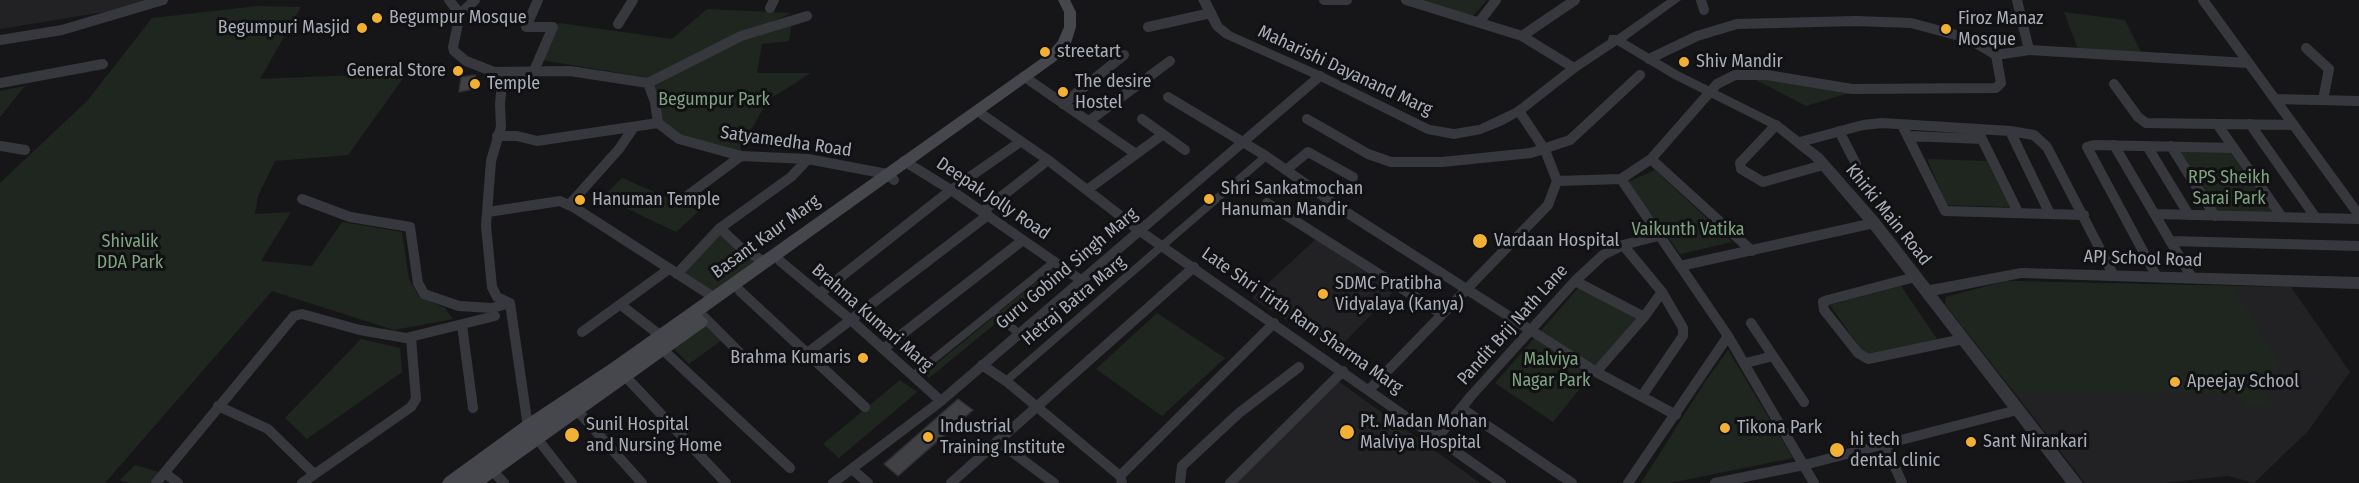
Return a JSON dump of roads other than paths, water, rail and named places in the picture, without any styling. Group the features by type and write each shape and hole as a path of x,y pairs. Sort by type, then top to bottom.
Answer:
{"main road":[{"name":"Basant Kaur Marg","path":"473,483 531,432 575,408 625,376 715,298 772,262 891,177 1058,51 1070,27 1070,12 1064,0"},
{"name":"Basant Kaur Marg","path":"910,163 983,115 1058,59 1070,44 1078,20 1073,0"},
{"name":"Basant Kaur Marg","path":"451,483 531,432 662,342 704,317 740,291 772,262"}],"street":[{"path":"0,40 62,30 163,0"},
{"path":"449,0 460,14"},
{"path":"475,0 460,14 454,51 475,64 492,71 533,73 570,71 648,83"},
{"path":"533,73 553,27 526,27 538,0"},
{"path":"618,24 633,0"},
{"name":"Maharishi Dayanand Marg","path":"1204,0 1217,26 1228,35 1320,76 1427,129 1444,134 1463,134 1481,129 1519,111 1575,68 1674,0"},
{"path":"1324,0 1347,0"},
{"path":"1406,0 1480,21 1522,36 1575,68"},
{"path":"1480,21 1496,0"},
{"path":"1522,36 1575,0"},
{"name":"Maharishi Dayanand Marg","path":"1613,41 1664,0"},
{"path":"1701,0 1704,10"},
{"path":"2017,0 2029,50"},
{"path":"2203,0 2359,217"},
{"path":"1148,27 1211,13"},
{"path":"648,83 741,36 807,16"},
{"path":"1649,59 1698,36 1737,24 1856,21 1911,23 1966,38 1979,43 1996,55 2029,50 2248,63"},
{"name":"Khirki Main Road","path":"1613,41 1776,125 1800,142 1824,165 1874,223 2075,483"},
{"path":"2306,48 2329,69 2323,100"},
{"path":"1064,104 1124,55"},
{"path":"1557,181 1621,179 1651,159 1710,91 1725,78 1735,75 1767,75 1878,90 1996,88 2001,83 1996,55"},
{"path":"1089,121 1170,60"},
{"path":"0,83 103,64"},
{"path":"503,72 500,104 501,127 491,161 486,241 492,287 497,297 510,303"},
{"path":"1307,119 1368,154 1391,162 1442,162 1545,150 1570,141 1640,75"},
{"name":"Guru Gobind Singh Marg","path":"833,483 941,400 1320,76"},
{"path":"1029,80 1136,154"},
{"path":"497,136 517,136 537,141 549,141 658,123 655,102 648,83"},
{"path":"2114,84 2138,117 2146,123 2294,125"},
{"path":"1167,97 1241,144 1266,156 1346,212 1532,328 1596,372 1677,415"},
{"path":"2275,99 2359,101"},
{"path":"1369,390 1548,205 1557,181 1545,150 1519,111"},
{"name":"Late Shri Tirth Ram Sharma Marg","path":"983,115 1048,160 1140,231 1501,483"},
{"path":"1142,119 1185,150"},
{"name":"Satyamedha Road","path":"658,123 679,139 741,156 808,159 891,177"},
{"path":"2217,124 2282,217"},
{"path":"2250,124 2316,218"},
{"path":"1776,125 1740,163 1741,169 1762,182 1824,165"},
{"path":"1800,142 1863,125 1902,125 1979,134"},
{"path":"1902,125 1945,211 2049,212 2084,215"},
{"path":"569,205 619,148 634,127"},
{"path":"1839,131 1856,164"},
{"path":"1909,136 2010,131 2034,135 2047,147 2114,276"},
{"path":"2010,131 2049,212"},
{"path":"1979,134 2018,212"},
{"path":"1087,190 1162,135"},
{"path":"819,294 951,190 1020,142"},
{"path":"2157,277 2088,153 2087,147 2114,145 2234,148"},
{"path":"2114,145 2192,278"},
{"path":"0,146 25,150"},
{"path":"2147,146 2189,215"},
{"path":"2170,146 2216,216"},
{"path":"1286,170 1308,152 1353,177"},
{"path":"679,202 741,156"},
{"name":"Hetraj Batra Marg","path":"1006,381 1266,156"},
{"path":"582,332 673,271 720,228 791,177 808,159"},
{"path":"1651,159 1752,251"},
{"path":"806,354 985,213 1048,160"},
{"name":"Deepak Jolly Road","path":"910,163 1082,281"},
{"path":"1621,179 1746,363 1814,483"},
{"path":"302,199 350,217 410,227 418,283 424,294 459,306 492,308 510,303"},
{"path":"488,212 560,201 715,298"},
{"path":"1267,203 1442,314"},
{"path":"2155,214 2359,217"},
{"path":"1680,266 1874,223"},
{"name":"Brahma Kumari Marg","path":"720,228 741,248 772,262 819,294 941,400"},
{"name":"Pandit Brij Nath Lane","path":"1437,438 1532,328 1575,281 1603,255 1623,245 1658,236"},
{"path":"883,349 1023,240"},
{"path":"2170,241 2359,246"},
{"path":"1623,245 1662,292 1683,328 1683,336 1642,396"},
{"path":"914,375 1055,261"},
{"path":"951,483 1035,405 1194,267"},
{"name":"APJ School Road","path":"1927,291 2021,273 2359,283"},
{"path":"1916,277 1828,300 1823,302 1824,310 1858,353 1868,359 1963,339"},
{"path":"1575,281 1644,316"},
{"path":"740,291 865,407"},
{"path":"1596,372 1662,292"},
{"path":"510,303 531,432 572,483"},
{"path":"621,305 662,342 790,468"},
{"path":"993,311 1018,334"},
{"path":"156,483 290,320 297,315 360,330 411,338 495,316"},
{"path":"704,317 740,353"},
{"path":"982,365 1006,381 1121,480 1274,323"},
{"path":"1751,323 1804,402"},
{"path":"462,325 473,408"},
{"path":"1628,483 1677,415 1728,336"},
{"path":"302,483 411,407 416,399 411,338"},
{"path":"1746,363 1773,356"},
{"path":"1180,483 1182,466 1239,413 1299,367"},
{"path":"1230,483 1342,371"},
{"path":"625,376 726,483"},
{"path":"218,406 268,429 314,474"},
{"path":"575,408 642,483"},
{"path":"1461,408 1572,483"},
{"path":"1715,483 1804,465 2017,410"},
{"path":"997,441 1054,483"},
{"path":"1885,444 1902,483"},
{"path":"491,469 504,483"},
{"path":"852,469 868,483"},
{"path":"165,473 178,483"}],"place":[{"name":"Begumpur Mosque","path":"377,18"},
{"name":"Begumpuri Masjid","path":"362,28"},
{"name":"Firoz Manaz Mosque","path":"1946,29"},
{"name":"streetart","path":"1045,52"},
{"name":"Shiv Mandir","path":"1684,62"},
{"name":"General Store","path":"458,71"},
{"name":"Temple","path":"475,84"},
{"name":"The desire Hostel","path":"1063,92"},
{"name":"Shri Sankatmochan Hanuman Mandir","path":"1209,199"},
{"name":"Hanuman Temple","path":"580,200"},
{"name":"Vardaan Hospital","path":"1480,241"},
{"name":"SDMC Pratibha Vidyalaya (Kanya)","path":"1323,294"},
{"name":"Brahma Kumaris","path":"863,358"},
{"name":"Apeejay School","path":"2175,382"},
{"name":"Tikona Park","path":"1725,428"},
{"name":"Pt. Madan Mohan Malviya Hospital","path":"1347,432"},
{"name":"Sunil Hospital and Nursing Home","path":"572,435"},
{"name":"Industrial Training Institute","path":"928,437"},
{"name":"Sant Nirankari","path":"1971,442"},
{"name":"hi tech dental clinic","path":"1837,450"}],"park label":[{"name":"Begumpur Park","path":"714,100"},
{"name":"RPS Sheikh Sarai Park","path":"2229,188"},
{"name":"Vaikunth Vatika","path":"1688,230"},
{"name":"Shivalik DDA Park","path":"130,252"},
{"name":"Malviya Nagar Park","path":"1551,370"}]}
